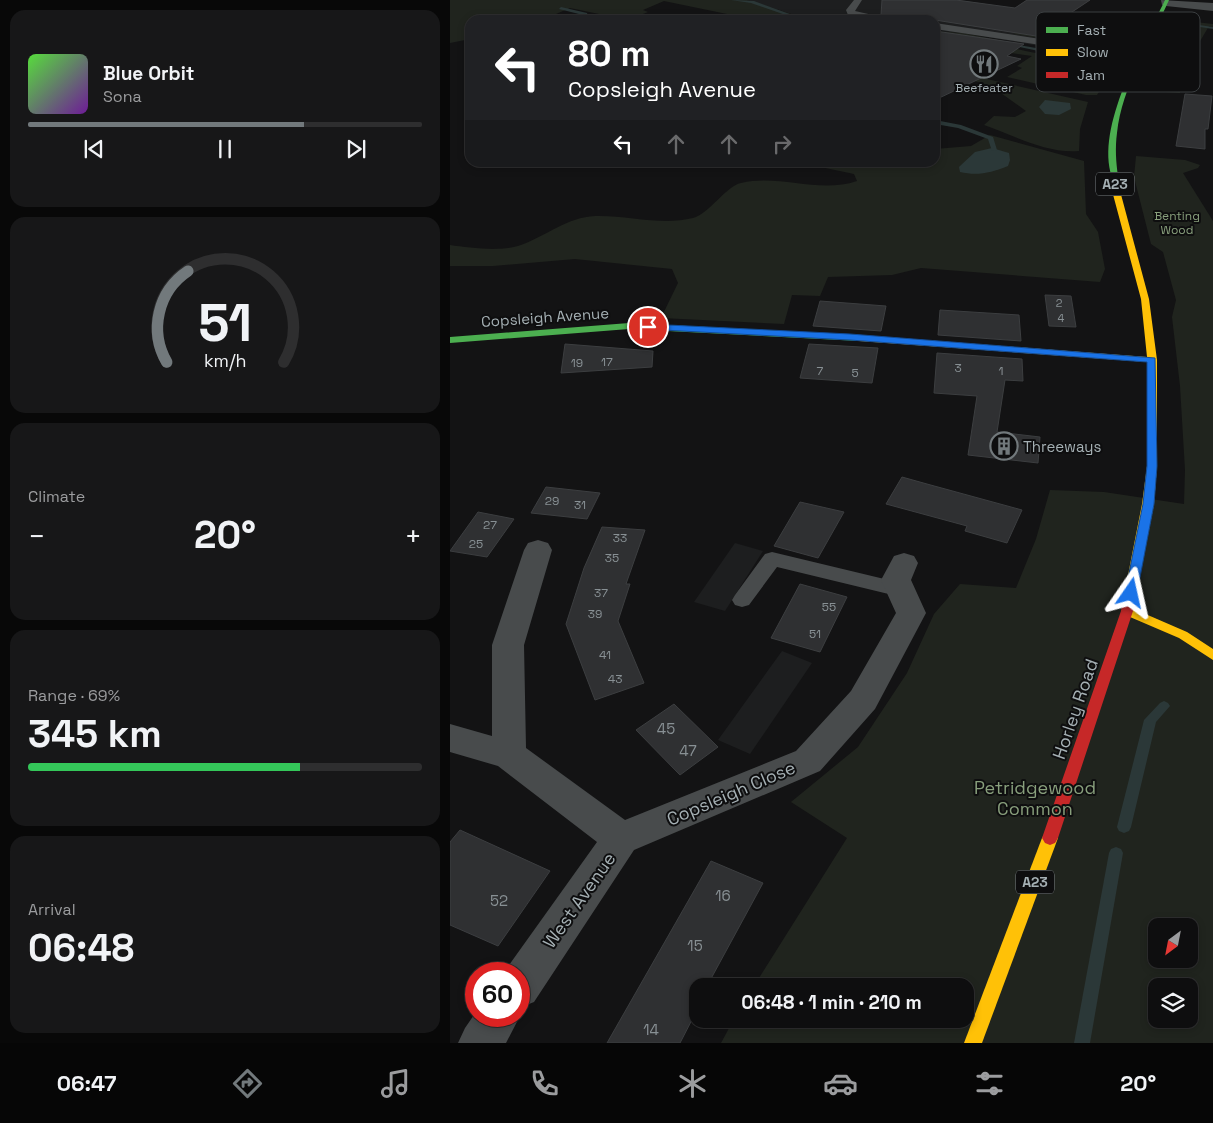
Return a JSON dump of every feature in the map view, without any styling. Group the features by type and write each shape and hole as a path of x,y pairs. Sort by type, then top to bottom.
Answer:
{"main road":[{"name":"A23","path":"1176,12 1186,2"},
{"name":"A23","path":"1127,92 1114,130 1112,152 1115,186 1145,299 1152,360 1151,476 1148,504 1127,611"},
{"name":"Copsleigh Avenue","path":"450,340 629,326 860,338 1152,360"},
{"path":"1127,611 1183,635 1213,655"},
{"name":"Horley Road","path":"973,1043 1034,884 1127,611"}],"street":[{"path":"1167,1 1213,7"},
{"path":"509,756 508,645 538,550"},
{"name":"Copsleigh Close","path":"621,838 808,761 863,700 911,613 902,577"},
{"path":"450,738 509,756 621,838"},
{"name":"West Avenue","path":"530,971 621,838"},
{"path":"480,1043 491,1027"}],"lane":[{"path":"858,0 850,10 851,13 862,15"},
{"path":"940,27 1036,41"},
{"name":"Copsleigh Close","path":"742,600 772,559 902,577"}],"shaded area":[{"path":"747,0 960,0 1032,11 1036,14 1036,45 963,33 940,31 940,15 794,15"},
{"path":"1045,100 1070,103 1071,109 1059,115 1045,114 1039,107"},
{"path":"992,148 1009,153 1010,160 1008,166 984,173 960,172 959,167 975,152"},
{"path":"735,543 763,551 725,611 694,602"},
{"path":"782,651 812,663 750,754 718,740"}],"green space":[{"path":"450,0 747,0 794,15 732,15 664,1 643,10 648,12 640,15 604,15 570,8 554,15 465,15 465,40 450,43"},
{"path":"1200,22 1213,24 1213,27 1209,26 1200,41"},
{"path":"1036,25 1036,38 1014,34 1017,31"},
{"path":"940,31 963,33 1009,42 1002,45 1036,53 1036,84 1007,77 1022,68 1017,66 1032,56 1005,52"},
{"path":"969,75 1036,90 1036,92 1088,102 1080,129 1079,151 1055,150 1043,147 984,125 994,116 1015,117 1026,111 991,86 964,78"},
{"path":"1073,92 1099,92 1097,95"},
{"path":"990,135 1084,161 1086,214 1098,232 1105,269 1100,282 921,268 892,275 828,277 820,296 792,295 784,324 661,318 678,283 672,269 575,259 493,266 450,266 450,245 486,249 513,247 585,217 607,216 657,221 693,218 705,211 729,189 741,183 770,181 828,186 843,184 857,181 854,174 821,167 940,167 940,149 971,146"},
{"name":"Petridgewood Common","path":"1136,156 1185,160 1200,165 1198,168 1183,173 1213,221 1213,1043 721,1043 729,1028 974,1028 974,978 759,978 847,838 791,802 858,747 907,673 934,614 960,584 1016,588 1036,539 1050,490 1104,492 1184,504 1185,470 1180,386 1172,317 1176,300 1163,252 1151,244 1134,177"}],"building":[{"path":"882,0 956,0 1015,8 1027,0 1090,0 1072,12 1036,12 1036,36 940,21 940,15 881,15"},
{"path":"940,32 1024,44 1007,56 1021,59 940,98"},
{"path":"1185,94 1212,96 1208,129 1205,129 1205,149 1176,146"},
{"path":"1045,295 1071,296 1076,327 1049,326"},
{"path":"820,301 886,306 881,331 813,326"},
{"path":"940,310 1019,315 1021,341 938,335"},
{"path":"565,344 653,351 652,367 561,373"},
{"path":"809,344 878,348 872,383 800,378"},
{"path":"937,353 1022,359 1023,381 1005,380 997,432 1040,437 1038,463 968,455 977,396 934,393"},
{"path":"902,477 1022,510 1007,543 965,531 967,526 886,504"},
{"path":"546,487 600,493 587,519 531,513"},
{"path":"800,502 844,512 818,558 774,546"},
{"path":"478,512 514,519 487,557 450,551"},
{"path":"602,527 645,530 626,584 630,584 618,621 644,683 595,700 566,624 584,568"},
{"path":"800,584 847,597 820,652 771,638"},
{"path":"674,704 718,747 680,775 636,730"},
{"path":"460,830 550,871 498,946 450,925 450,842"},
{"path":"711,861 763,883 711,978 689,978 689,1026 680,1043 607,1043"}],"waterway":[{"path":"733,0 752,2 790,15"},
{"path":"561,8 585,15"},
{"path":"1200,26 1213,28"},
{"path":"940,34 976,38"},
{"path":"1007,44 1036,50"},
{"path":"940,123 959,126 991,138 994,150"},
{"path":"1124,827 1150,720 1164,706"},
{"path":"1082,1043 1116,853"}],"traffic: fast":[{"path":"1161,12 1167,0"},
{"path":"1114,176 1112,152 1114,129 1126,92"},
{"path":"450,340 629,326 859,338"}],"traffic: slow":[{"path":"1114,176 1115,187 1145,299 1152,360 1152,466 1148,504 1132,585"},
{"path":"859,338 1152,360"},
{"path":"1127,611 1183,635 1213,655"},
{"path":"973,1043 1050,838"}],"traffic: jam":[{"path":"1050,838 1127,611 1132,585"}],"place":[{"name":"Beefeater","path":"984,64"},
{"name":"Threeways","path":"1004,446"}],"route":[{"path":"648,327 850,337 1152,360 1152,466 1148,504 1131,593"}],"park label":[{"name":"Benting Wood","path":"1177,223"}]}
